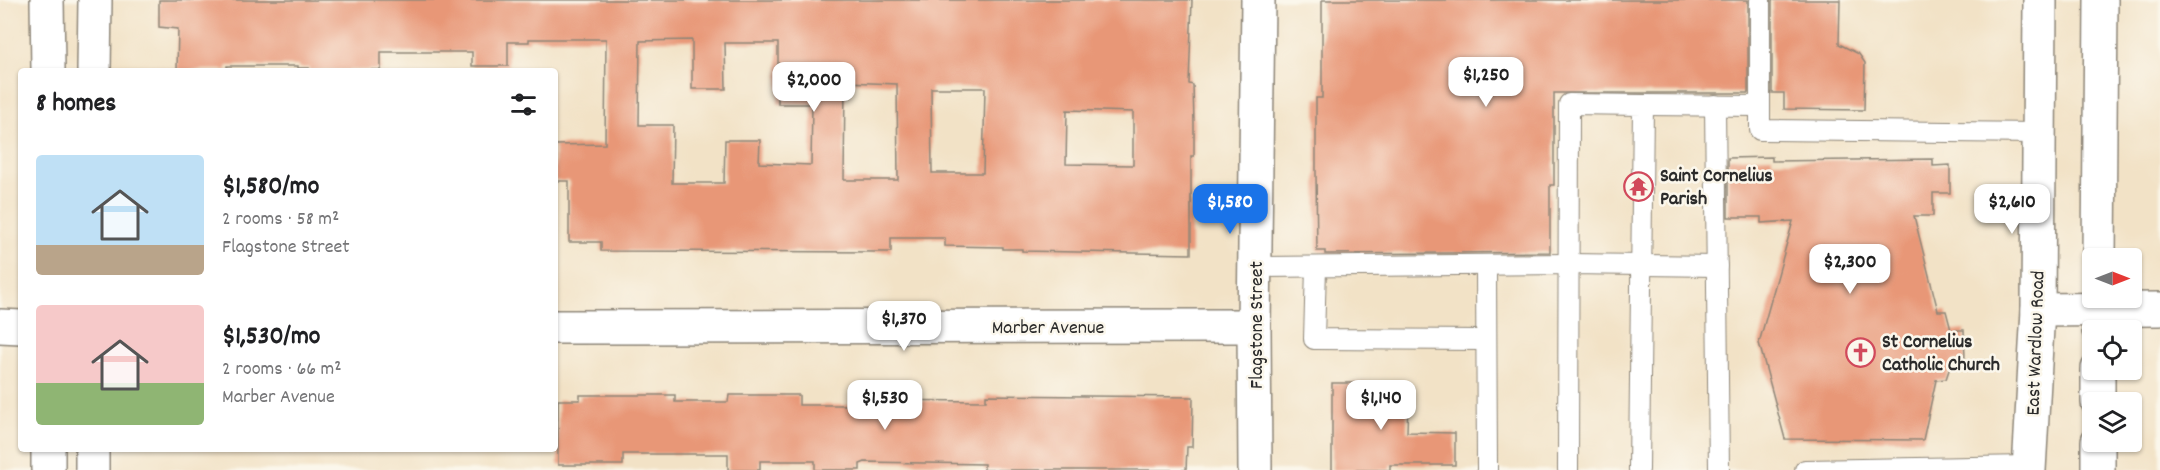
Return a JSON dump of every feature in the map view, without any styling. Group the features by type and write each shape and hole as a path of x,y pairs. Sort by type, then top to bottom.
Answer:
{"street":[{"path":"47,0 48,68"},
{"path":"94,68 95,0"},
{"name":"Flagstone Street","path":"1255,470 1254,326 1258,0"},
{"name":"East Wardlow Road","path":"2029,468 2038,310 2040,0"},
{"path":"2099,248 2101,0"},
{"path":"2038,310 2099,312 2160,309"},
{"path":"0,326 18,327"},
{"name":"Marber Avenue","path":"558,327 1254,326"},
{"path":"48,452 48,470"},
{"path":"92,452 92,470"},
{"path":"2098,452 2098,470"}],"lane":[{"path":"1760,0 1760,130 2038,133"},
{"path":"1568,470 1569,104 1760,106"},
{"path":"1639,470 1644,105"},
{"path":"1715,105 1719,470"},
{"path":"1255,267 1569,264 1717,266"},
{"path":"1486,266 1487,470"},
{"path":"1316,267 1314,339 1485,340"},
{"path":"1805,470 2029,468"}],"building":[{"path":"159,0 1192,0 1189,84 1193,85 1194,124 1194,156 1191,156 1191,254 1022,251 1022,249 1003,249 1003,247 945,246 945,238 891,238 891,252 601,251 601,242 569,242 569,181 558,181 558,145 605,144 606,39 529,39 529,42 508,42 508,66 472,66 472,52 381,52 381,68 227,66 227,68 177,68 178,29 159,27","holes":["692,40 692,89 726,89 725,43 778,43 778,104 812,104 811,165 759,163 760,140 725,140 724,183 672,183 673,125 639,125 640,41","845,82 897,84 898,180 844,180","931,88 985,88 983,173 932,173","1067,110 1133,112 1133,165 1066,164"]},
{"path":"1322,0 1748,0 1748,93 1554,93 1554,185 1550,185 1550,252 1325,254 1325,251 1317,251 1316,174 1316,98 1322,98"},
{"path":"1772,0 1840,0 1839,44 1859,54 1865,63 1864,110 1784,109 1784,93 1772,93"},
{"name":"St Cornelius Catholic Church","path":"1772,157 1772,161 1933,159 1933,166 1950,165 1950,193 1933,193 1933,216 1914,216 1938,311 1946,311 1951,330 1964,330 1965,360 1952,361 1946,379 1936,380 1923,440 1785,439 1759,343 1793,221 1761,223 1761,217 1728,217 1728,158"},
{"path":"1332,383 1391,383 1390,388 1401,389 1400,402 1408,402 1407,432 1455,433 1455,465 1390,465 1390,470 1332,470"},
{"path":"580,395 675,395 675,402 728,402 729,395 799,395 799,405 857,405 857,400 986,401 986,395 1193,397 1192,447 1187,447 1186,470 984,470 984,464 865,462 860,464 860,470 815,470 815,461 760,461 760,470 728,470 728,454 623,454 623,465 558,465 558,400 580,400"}],"place":[{"name":"Saint Cornelius Parish","path":"1639,186"},
{"name":"St Cornelius Catholic Church","path":"1861,352"}]}
